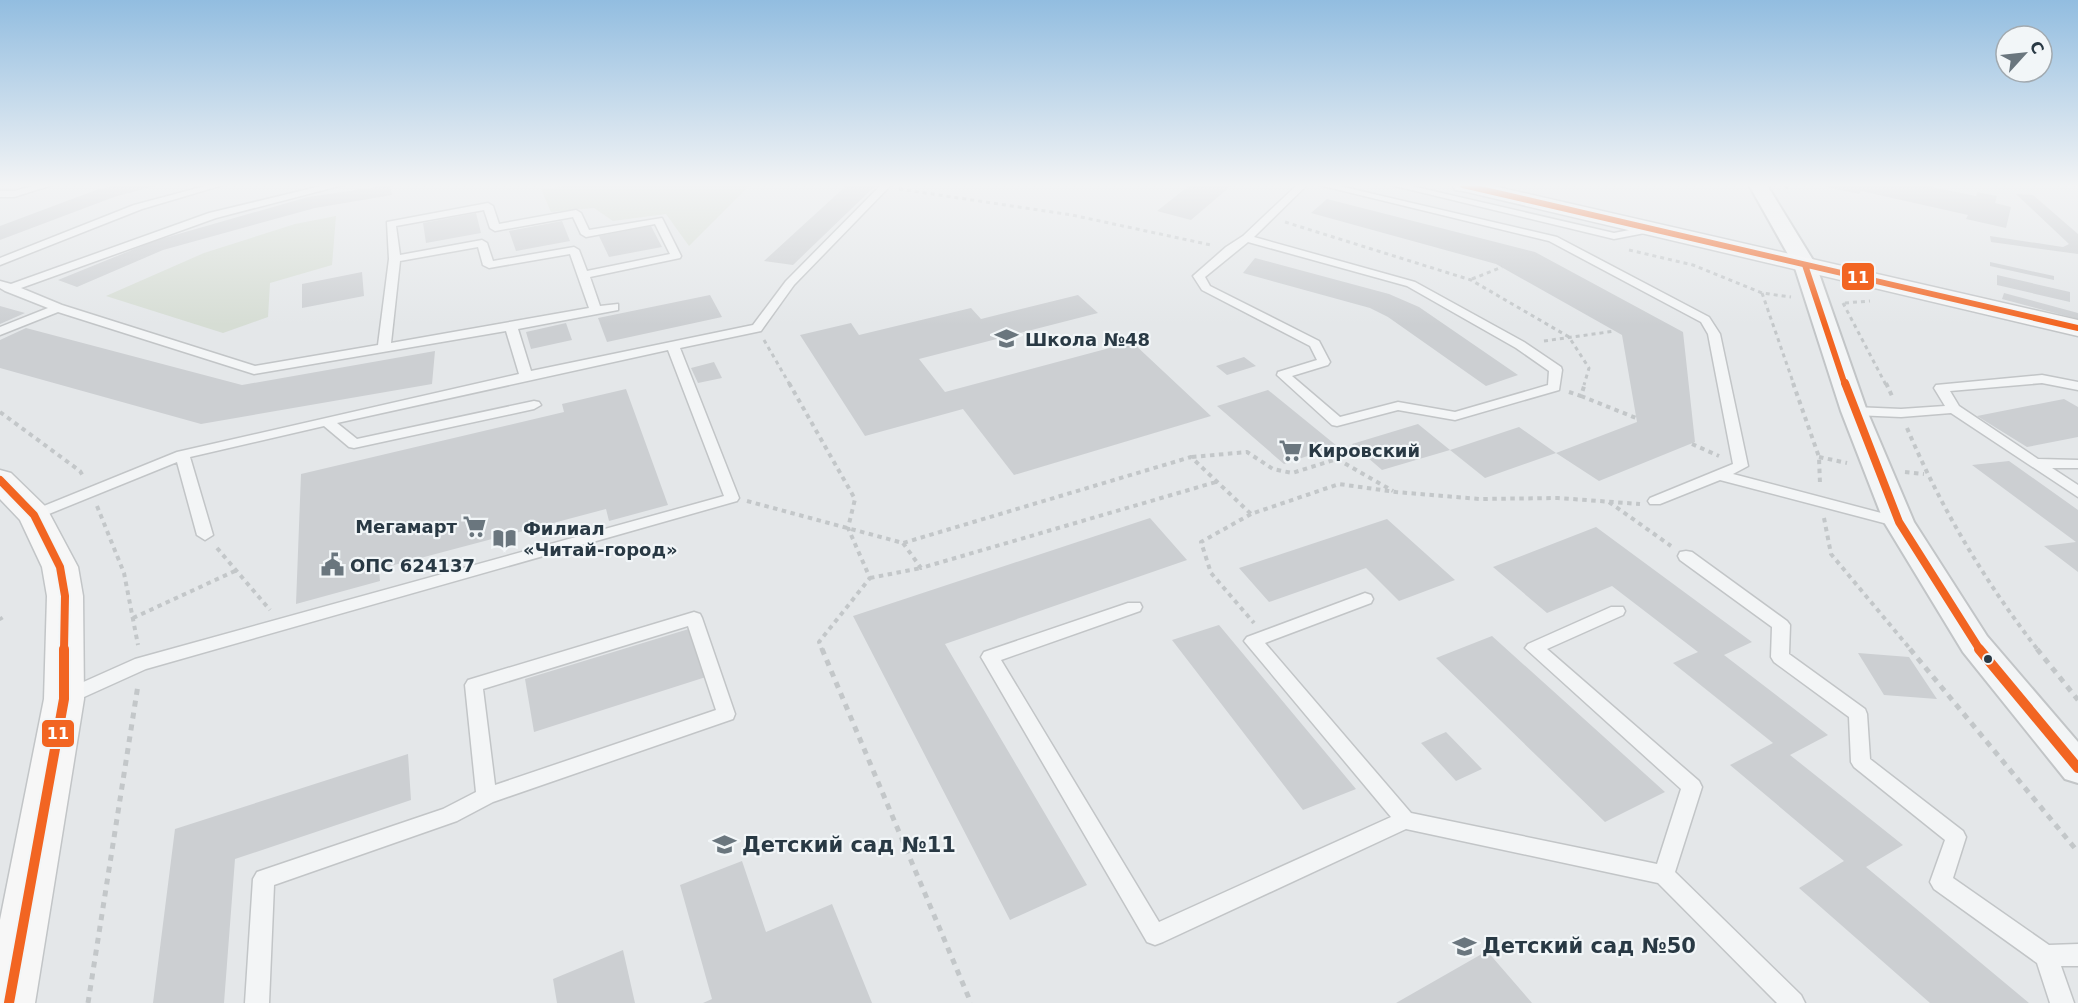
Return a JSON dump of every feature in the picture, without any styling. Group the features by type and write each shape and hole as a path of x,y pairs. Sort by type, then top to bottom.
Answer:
{"street":[{"path":"1662,232 2078,328"},
{"path":"1786,232 1805,265 1854,411 1899,522 1976,644 2078,768"},
{"path":"0,480 34,514 60,567 63,586 64,699 9,1003"}],"lane":[{"path":"0,262 76,232"},
{"path":"5,286 159,232"},
{"path":"384,350 395,259 392,232"},
{"path":"585,276 676,256 664,232"},
{"path":"34,514 182,455 526,376 757,328 790,284 841,232"},
{"path":"1247,238 1411,284 1520,345 1556,370 1554,387 1455,416 1398,406 1337,422 1283,375 1324,362 1315,344 1206,288 1199,276 1253,232"},
{"path":"1523,232 1553,239 1705,320 1713,334 1741,466 1655,501"},
{"path":"1596,232 1614,236 1636,232"},
{"path":"395,259 482,243 489,265 574,250 596,311"},
{"path":"5,286 58,308 254,370 384,350 614,307"},
{"path":"0,331 58,308"},
{"path":"511,327 526,376"},
{"path":"64,699 141,664 732,498 673,347"},
{"path":"2078,386 2042,379 1941,388 1954,409 2078,492"},
{"path":"327,421 354,444 534,405"},
{"path":"1854,411 1901,413 1954,409"},
{"path":"182,455 205,535"},
{"path":"2034,463 2078,464"},
{"path":"1718,475 1899,522"},
{"path":"1686,556 1781,625 1780,657 1858,714 1861,762 1956,837 1941,882 2046,956 2062,1003"},
{"path":"1365,598 1253,641 1405,820"},
{"path":"1134,607 990,657 1155,935 1405,820 1664,875 1793,1003"},
{"path":"1617,611 1534,648 1692,787 1664,875"},
{"path":"257,1003 264,879 450,815 486,796 726,714 694,618 474,685 486,796"},
{"path":"2046,956 2078,955"}],"path":[{"path":"1150,232 1230,249"},
{"path":"1625,249 1693,266 1762,293 1845,303 1901,413 1925,474 1988,581 2047,663 2078,700"},
{"path":"1471,280 1502,267"},
{"path":"1762,293 1819,457 1821,503 1831,554 2078,852"},
{"path":"757,328 855,500 848,528 870,578"},
{"path":"1520,345 1615,331"},
{"path":"1581,396 1636,418"},
{"path":"0,412 80,471 124,573 141,664 88,1003"},
{"path":"732,498 903,543 1191,457 1247,452 1273,469 1292,473 1337,459 1367,478 1396,492"},
{"path":"1191,457 1251,514"},
{"path":"971,1003 819,642 870,578 921,568 1216,481"},
{"path":"1265,636 1211,573 1201,542 1251,514 1339,484 1396,492 1479,499 1558,498 1645,505 1655,501"},
{"path":"1608,502 1686,556"},
{"path":"205,535 282,624"},
{"path":"903,543 921,568"},
{"path":"133,618 237,570"}],"shaded area":[{"path":"271,232 335,232 332,265 270,283 268,317 223,333 106,296 204,253"},
{"path":"679,232 703,232 689,246"}],"building":[{"path":"0,232 22,232 0,240"},
{"path":"186,232 229,232 163,250 77,287 58,280 154,241"},
{"path":"424,232 481,233 426,243"},
{"path":"509,232 566,232 570,241 516,251"},
{"path":"621,232 654,232 662,247 609,257 599,236"},
{"path":"796,232 827,232 793,265 764,261"},
{"path":"1379,232 1456,232 1535,252 1683,332 1695,442 1599,481 1556,453 1637,422 1622,335 1496,264"},
{"path":"2056,232 2075,232 2078,234 2078,254 1991,242 1990,236 2063,247 2069,244"},
{"path":"1255,258 1389,294 1419,307 1518,375 1486,386 1388,317 1370,308 1243,273"},
{"path":"1990,262 2054,276 2054,280 1990,266"},
{"path":"362,272 364,296 302,308 302,284"},
{"path":"1997,275 2070,292 2070,302 1997,285"},
{"path":"2004,293 2078,313 2078,319 2002,299"},
{"path":"710,295 722,317 607,342 598,318"},
{"path":"1078,295 1098,313 919,359 945,392 1132,342 1211,416 1014,475 963,409 865,436 800,335 851,323 859,335 971,308 981,319"},
{"path":"0,306 25,313 0,324"},
{"path":"566,323 572,340 531,349 526,332"},
{"path":"26,328 242,385 435,351 432,384 201,424 0,368 0,340"},
{"path":"1244,357 1256,366 1227,375 1216,366"},
{"path":"714,362 722,378 698,383 691,368"},
{"path":"626,389 668,505 609,521 606,509 379,569 380,581 296,604 301,474 564,412 562,404"},
{"path":"1268,390 1337,446 1284,464 1217,406"},
{"path":"2064,399 2078,407 2078,437 2027,447 1977,416"},
{"path":"1418,424 1450,450 1382,470 1352,444"},
{"path":"1519,427 1556,453 1485,478 1450,450"},
{"path":"2009,461 2078,510 2078,572 2044,546 2076,542 1972,465"},
{"path":"1150,518 1187,560 945,644 1087,885 1010,920 853,616"},
{"path":"1387,519 1455,580 1399,601 1366,568 1269,602 1239,568"},
{"path":"1596,527 1752,642 1724,655 1828,735 1790,755 1903,845 1866,867 2029,1003 1930,1003 1799,888 1844,861 1730,765 1773,743 1673,663 1698,652 1612,586 1547,613 1493,567"},
{"path":"1219,625 1356,789 1303,810 1172,640"},
{"path":"692,628 709,676 534,732 525,679"},
{"path":"1492,636 1665,792 1605,822 1436,658"},
{"path":"1858,653 1909,657 1937,699 1884,695"},
{"path":"1446,732 1482,769 1456,781 1421,743"},
{"path":"408,754 411,800 235,859 224,1003 153,1003 175,829"},
{"path":"742,861 766,932 832,904 872,1003 703,1003 712,999 680,885"},
{"path":"623,950 635,1003 557,1003 553,979"},
{"path":"1487,951 1532,1003 1396,1003"}],"transit line":[{"name":"11","path":"1664,232 2078,328"},
{"name":"11","path":"1805,265 1854,411 1899,522 1975,644 2078,768"},
{"name":"11","path":"0,480 34,515 60,567 65,596 64,699 9,1003"}],"place":[{"name":"Школа №48","path":"1007,339"},
{"name":"Кировский","path":"1290,450"},
{"name":"Мегамарт","path":"475,526"},
{"name":"Филиал «Читай-город»","path":"505,538"},
{"name":"ОПС 624137","path":"332,565"},
{"name":"Детский сад №11","path":"724,845"},
{"name":"Детский сад №50","path":"1464,946"}]}
